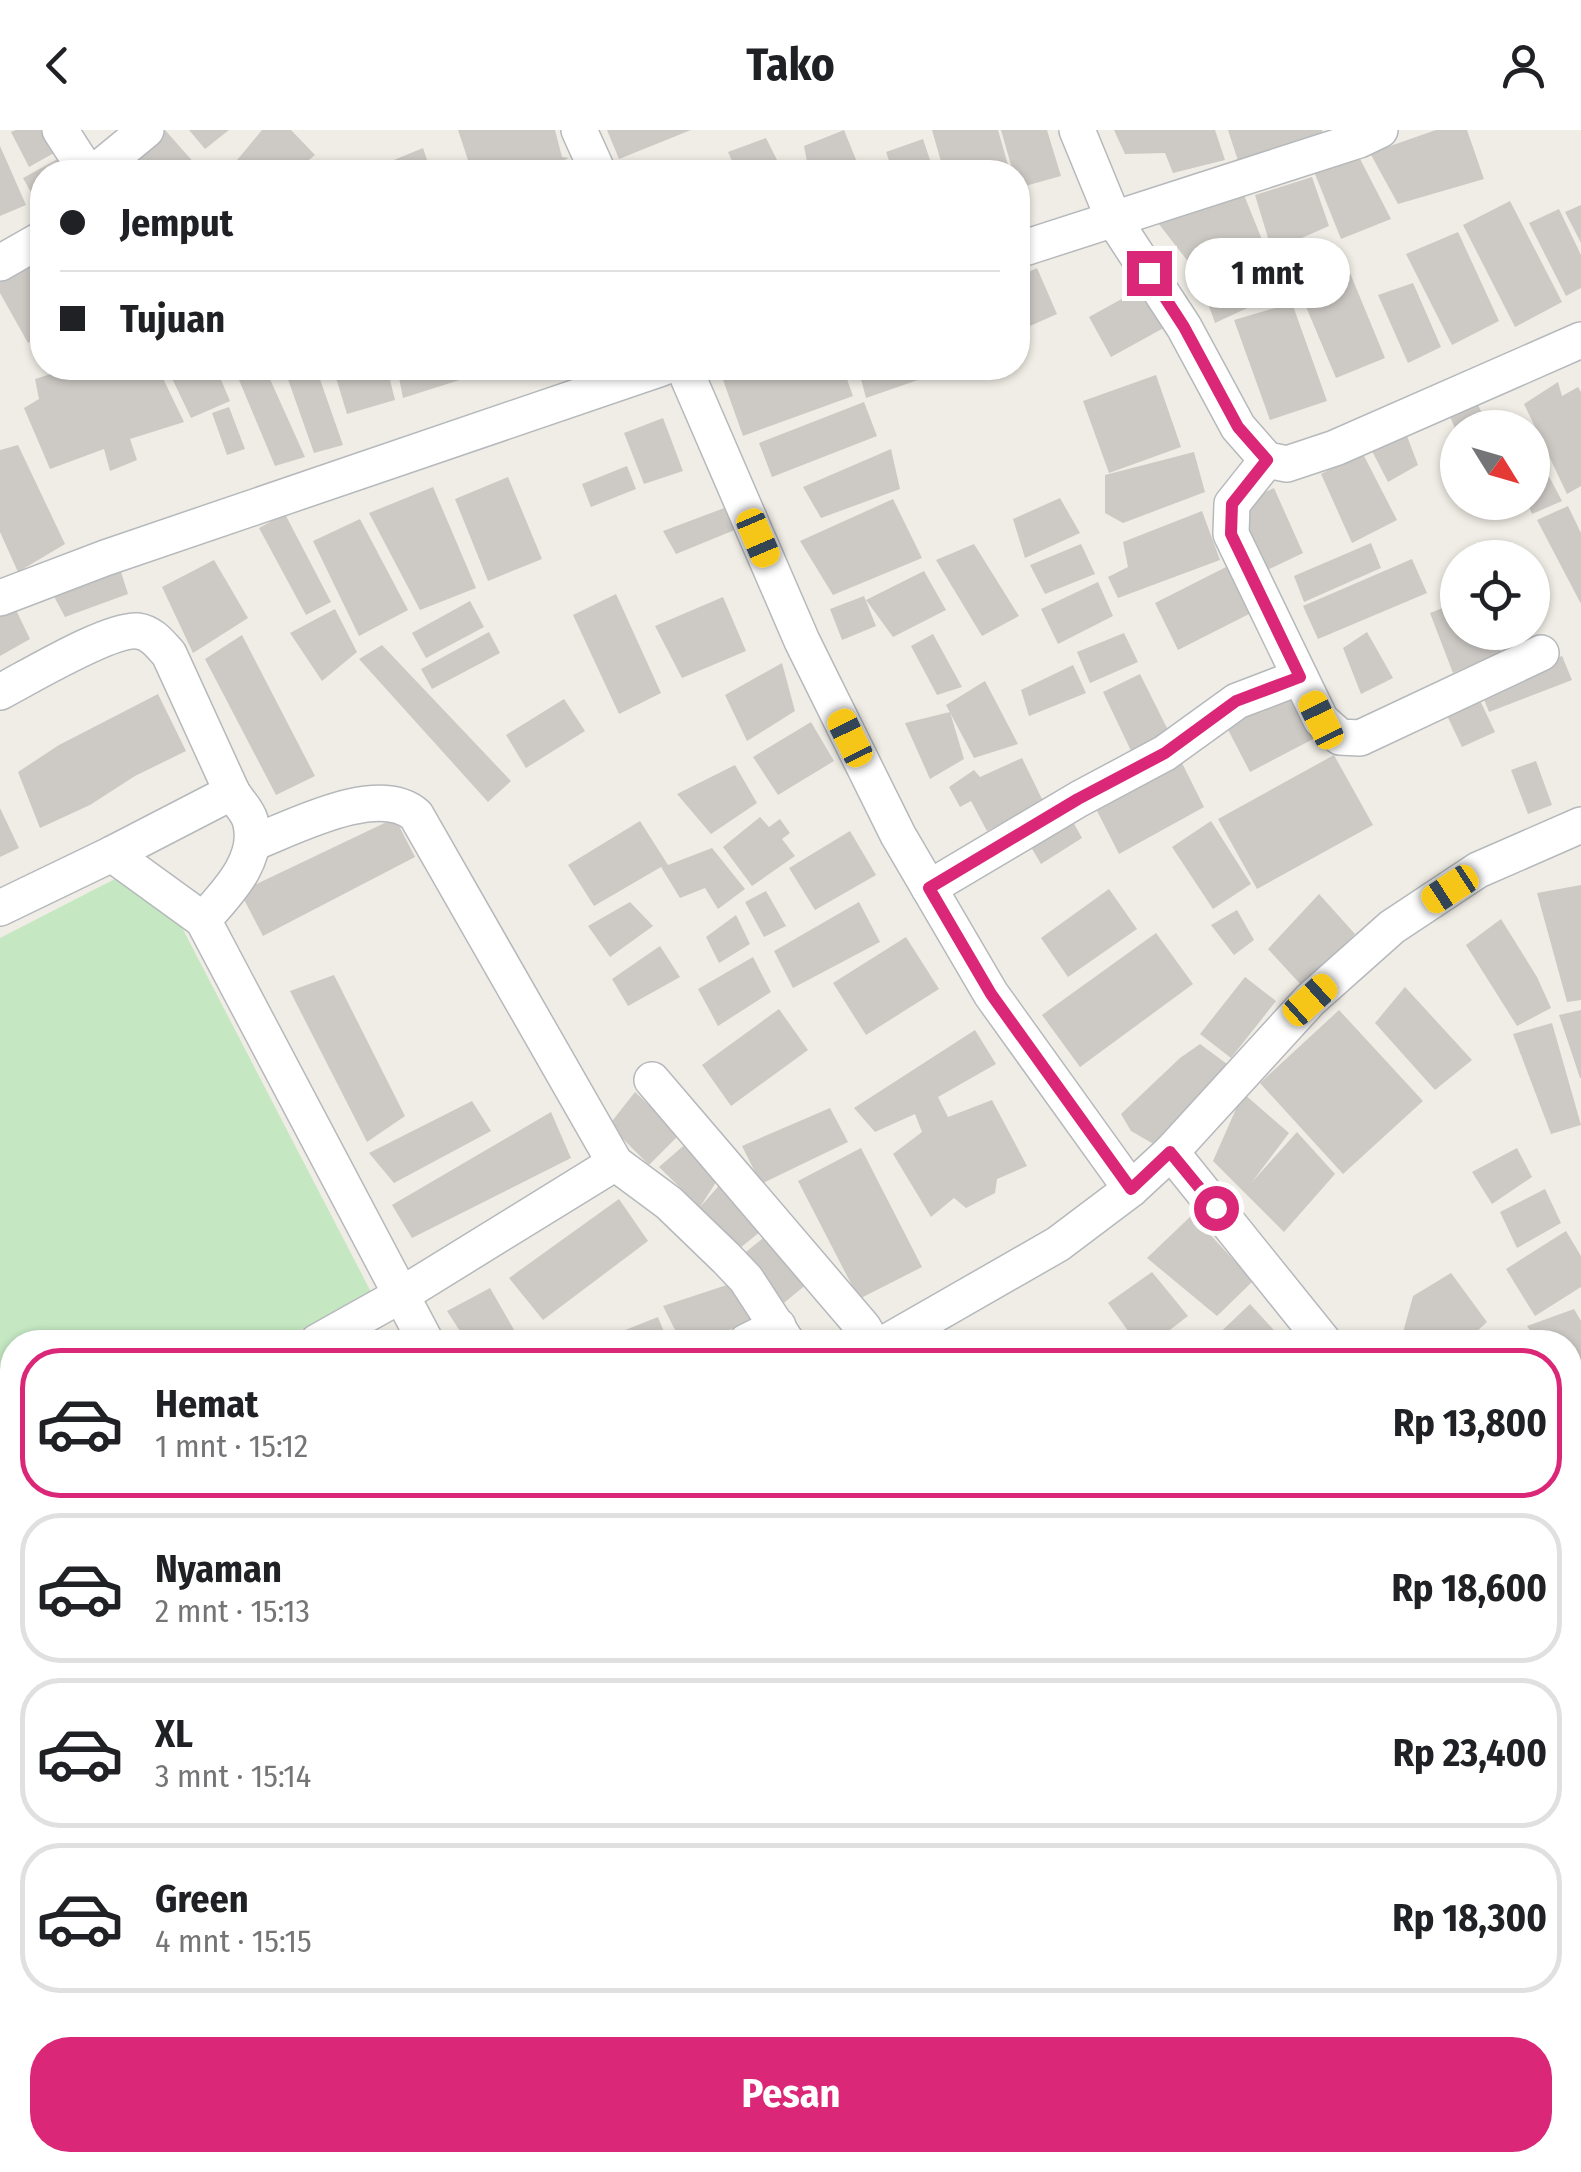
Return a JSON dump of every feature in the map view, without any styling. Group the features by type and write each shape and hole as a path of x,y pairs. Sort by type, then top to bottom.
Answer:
{"street":[{"path":"60,130 79,160"},
{"path":"110,160 146,130"},
{"path":"579,130 593,160"},
{"path":"1077,130 1114,220 1184,327 1238,427 1267,460 1287,464 1336,448 1574,355"},
{"path":"1030,246 1380,130"},
{"path":"0,263 30,247"},
{"path":"0,598 105,558 627,380"},
{"path":"689,380 802,641 898,835 991,994 1131,1189"},
{"path":"1267,460 1232,504 1231,534 1321,720 1340,736 1360,738 1541,653"},
{"path":"0,692 106,638 142,631 156,638 169,654 232,792 250,818 253,843 243,870 202,920"},
{"path":"929,888 1078,799 1165,753 1236,701 1300,677"},
{"path":"0,908 232,792"},
{"path":"253,843 331,812 386,801 406,806 425,828 615,1163 669,1203 746,1278 779,1330"},
{"path":"908,1330 1058,1244 1131,1189 1310,1000 1392,927 1478,870 1581,825"},
{"path":"112,854 202,920 420,1330"},
{"path":"652,1080 868,1330"},
{"path":"1170,1152 1314,1330"},
{"path":"338,1330 615,1163"}],"green space":[{"path":"148,862 371,1292 300,1330 0,1330 0,938"}],"building":[{"path":"53,130 63,148 42,160 30,160 29,167 11,132"},
{"path":"158,130 165,130 192,160 120,160"},
{"path":"189,130 229,130 205,149"},
{"path":"262,130 291,130 315,155 309,160 237,160"},
{"path":"458,130 555,130 562,157 569,158 565,160 468,160"},
{"path":"607,130 691,130 619,159"},
{"path":"844,130 856,160 807,160 804,146"},
{"path":"932,130 998,130 1007,160 941,160"},
{"path":"1001,130 1047,130 1061,176 1030,185 1030,160 1010,160"},
{"path":"1114,130 1215,130 1225,160 1173,173 1165,153 1125,154"},
{"path":"1228,130 1322,130 1324,136 1239,164"},
{"path":"1436,130 1467,130 1484,179 1398,204 1370,153"},
{"path":"766,138 777,160 732,160 728,152"},
{"path":"923,139 930,160 889,160 886,152"},
{"path":"0,146 26,205 0,216"},
{"path":"423,148 427,160 394,160"},
{"path":"1357,153 1391,219 1341,239 1313,169"},
{"path":"1312,177 1329,226 1272,251 1255,195"},
{"path":"1244,195 1267,252 1272,251 1284,291 1215,323 1197,273 1155,219"},
{"path":"1510,201 1562,302 1515,327 1463,225"},
{"path":"1581,205 1581,243 1565,212"},
{"path":"1559,209 1581,255 1581,288 1566,296 1529,223"},
{"path":"1458,232 1499,321 1452,345 1406,254"},
{"path":"30,266 28,343 0,293 0,282"},
{"path":"1037,268 1057,314 1030,326 1030,271"},
{"path":"1350,273 1385,358 1336,378 1299,290"},
{"path":"1413,283 1441,347 1408,363 1378,295"},
{"path":"1147,285 1169,325 1111,357 1089,317"},
{"path":"1292,303 1327,401 1270,420 1234,320"},
{"path":"1156,375 1181,447 1109,473 1083,401"},
{"path":"35,380 164,380 184,422 130,439 137,460 110,471 104,449 50,469 24,408 39,399"},
{"path":"173,380 221,380 230,401 191,418"},
{"path":"239,380 270,380 305,457 275,466"},
{"path":"288,380 320,380 343,445 314,453"},
{"path":"337,380 390,380 395,400 347,414"},
{"path":"399,380 460,380 403,398"},
{"path":"723,380 847,380 853,396 743,436"},
{"path":"861,380 918,380 866,398"},
{"path":"1558,382 1562,396 1578,387 1581,486 1567,494 1550,458 1550,410 1527,410 1524,404"},
{"path":"1474,395 1480,410 1447,410"},
{"path":"864,402 877,436 772,477 759,443"},
{"path":"229,407 245,449 227,455 212,413"},
{"path":"663,418 683,471 644,484 624,433"},
{"path":"1404,428 1418,465 1388,482 1370,447"},
{"path":"18,445 65,544 18,572 0,532 0,450"},
{"path":"891,449 900,489 821,518 803,487"},
{"path":"1194,452 1205,492 1123,523 1105,513 1105,475"},
{"path":"1362,452 1397,520 1352,543 1321,474"},
{"path":"627,466 636,489 591,507 582,484"},
{"path":"508,477 542,559 488,581 455,499"},
{"path":"1550,478 1562,501 1550,506"},
{"path":"433,487 476,588 420,610 369,513"},
{"path":"1274,488 1303,553 1263,572 1233,507"},
{"path":"1060,498 1080,533 1025,558 1013,519"},
{"path":"893,499 922,558 833,595 800,541"},
{"path":"1568,506 1581,533 1581,604 1537,520 1550,520 1550,514"},
{"path":"727,507 737,529 676,554 663,531"},
{"path":"1202,511 1220,560 1118,598 1108,577 1128,567 1123,542"},
{"path":"285,514 331,602 306,615 259,528"},
{"path":"360,519 408,610 359,636 313,541"},
{"path":"1371,543 1381,568 1304,602 1294,576"},
{"path":"974,544 1019,616 982,636 936,560"},
{"path":"1081,544 1095,574 1045,594 1030,565"},
{"path":"1412,559 1427,593 1318,639 1303,606"},
{"path":"214,560 248,618 193,653 162,587"},
{"path":"1230,565 1253,612 1178,650 1155,603"},
{"path":"924,571 946,610 893,637 866,600"},
{"path":"121,572 128,594 65,617 50,589"},
{"path":"1098,582 1113,616 1058,644 1041,609"},
{"path":"616,594 661,693 619,714 573,615"},
{"path":"864,596 876,626 842,640 830,609"},
{"path":"723,597 746,651 682,678 655,626"},
{"path":"470,601 484,627 426,658 412,633"},
{"path":"15,608 30,639 0,656 0,614"},
{"path":"335,609 357,652 322,681 290,633"},
{"path":"1440,609 1440,639 1430,613"},
{"path":"489,632 500,653 432,689 421,669"},
{"path":"1367,632 1393,678 1361,694 1343,648"},
{"path":"1124,633 1138,662 1090,683 1077,652"},
{"path":"933,634 962,687 937,695 911,646"},
{"path":"242,635 315,776 276,795 205,659"},
{"path":"382,645 511,781 488,802 359,659"},
{"path":"1444,650 1500,650 1501,652 1453,673"},
{"path":"1562,656 1572,680 1489,712 1480,689"},
{"path":"782,663 795,711 747,741 725,695"},
{"path":"1073,665 1086,693 1029,716 1021,690"},
{"path":"1140,674 1171,736 1133,755 1103,692"},
{"path":"985,681 1018,744 974,758 946,705"},
{"path":"1291,687 1317,737 1250,772 1224,722"},
{"path":"1476,692 1495,732 1462,747 1443,707"},
{"path":"158,694 186,751 40,828 18,772 59,745"},
{"path":"564,699 585,731 526,768 506,735"},
{"path":"950,712 964,759 930,779 905,723"},
{"path":"811,722 834,761 778,795 753,757"},
{"path":"1334,755 1373,825 1257,889 1218,819"},
{"path":"1022,758 1043,801 987,831 971,801 960,807 949,787 974,770 980,777"},
{"path":"1181,761 1204,807 1119,854 1095,807"},
{"path":"1536,761 1552,805 1528,814 1511,770"},
{"path":"735,765 757,803 711,834 677,794"},
{"path":"1063,804 1082,838 1041,864 1019,827"},
{"path":"0,808 19,848 0,857"},
{"path":"760,817 769,827 780,819 790,833 782,839 795,856 752,886 723,847"},
{"path":"395,818 415,857 263,936 240,892"},
{"path":"640,821 668,865 712,848 745,889 718,909 705,888 680,898 661,867 594,906 568,865"},
{"path":"1211,821 1251,884 1213,909 1172,847"},
{"path":"850,831 876,875 815,910 789,868"},
{"path":"1581,885 1581,1000 1567,1002 1537,893"},
{"path":"1109,889 1137,929 1068,977 1041,938"},
{"path":"766,891 786,926 764,937 745,902"},
{"path":"1319,894 1355,934 1302,986 1268,949"},
{"path":"630,902 653,926 610,957 588,926"},
{"path":"859,902 880,942 793,988 774,951"},
{"path":"1237,910 1254,940 1234,955 1211,925"},
{"path":"736,915 750,944 719,963 706,937"},
{"path":"1501,919 1551,1008 1517,1026 1466,945"},
{"path":"1156,933 1193,984 1080,1067 1042,1015"},
{"path":"906,937 939,989 866,1035 833,983"},
{"path":"660,946 680,977 628,1006 612,979"},
{"path":"753,957 771,992 718,1026 698,989"},
{"path":"334,975 405,1116 367,1142 290,991"},
{"path":"1245,977 1276,1001 1231,1058 1200,1034"},
{"path":"1405,987 1472,1060 1435,1090 1375,1023"},
{"path":"779,1009 808,1050 731,1106 702,1065"},
{"path":"1339,1010 1423,1101 1343,1174 1260,1083"},
{"path":"1581,1010 1581,1078 1580,1078 1559,1015"},
{"path":"1552,1023 1581,1125 1551,1134 1513,1034"},
{"path":"975,1030 996,1064 938,1097 948,1117 992,1100 1027,1166 997,1179 995,1193 966,1208 954,1198 931,1217 893,1154 922,1132 915,1114 875,1132 854,1108"},
{"path":"1200,1044 1227,1064 1157,1146 1131,1131 1121,1114"},
{"path":"635,1092 680,1134 649,1165 609,1125"},
{"path":"1243,1093 1289,1133 1252,1182 1297,1132 1335,1174 1284,1232 1213,1161"},
{"path":"472,1101 491,1131 394,1183 369,1153"},
{"path":"830,1108 848,1142 761,1184 742,1146"},
{"path":"551,1112 571,1158 412,1238 392,1205"},
{"path":"689,1141 722,1173 700,1207 659,1167"},
{"path":"861,1148 922,1267 859,1299 798,1181"},
{"path":"1517,1148 1532,1177 1492,1204 1472,1172"},
{"path":"724,1180 765,1228 730,1256 693,1214"},
{"path":"1545,1189 1561,1223 1517,1248 1500,1212"},
{"path":"619,1199 648,1241 543,1320 509,1278"},
{"path":"1192,1215 1253,1281 1217,1316 1147,1258"},
{"path":"1566,1231 1581,1256 1581,1287 1535,1316 1506,1269"},
{"path":"768,1234 808,1283 773,1312 741,1256"},
{"path":"1152,1272 1188,1316 1170,1330 1127,1330 1108,1303"},
{"path":"1451,1273 1487,1322 1478,1330 1404,1330 1413,1296"},
{"path":"736,1282 755,1318 729,1330 675,1330 663,1306"},
{"path":"490,1288 514,1330 459,1330 447,1311"},
{"path":"1250,1304 1274,1330 1223,1330"},
{"path":"1574,1309 1581,1321 1581,1330 1530,1330 1527,1326"},
{"path":"658,1317 663,1330 625,1330"}],"route":[{"path":"1149,273 1184,327 1238,427 1267,460 1232,504 1231,534 1300,677 1236,701 1165,753 1078,799 929,888 991,994 1131,1189 1170,1152 1216,1208"}]}
